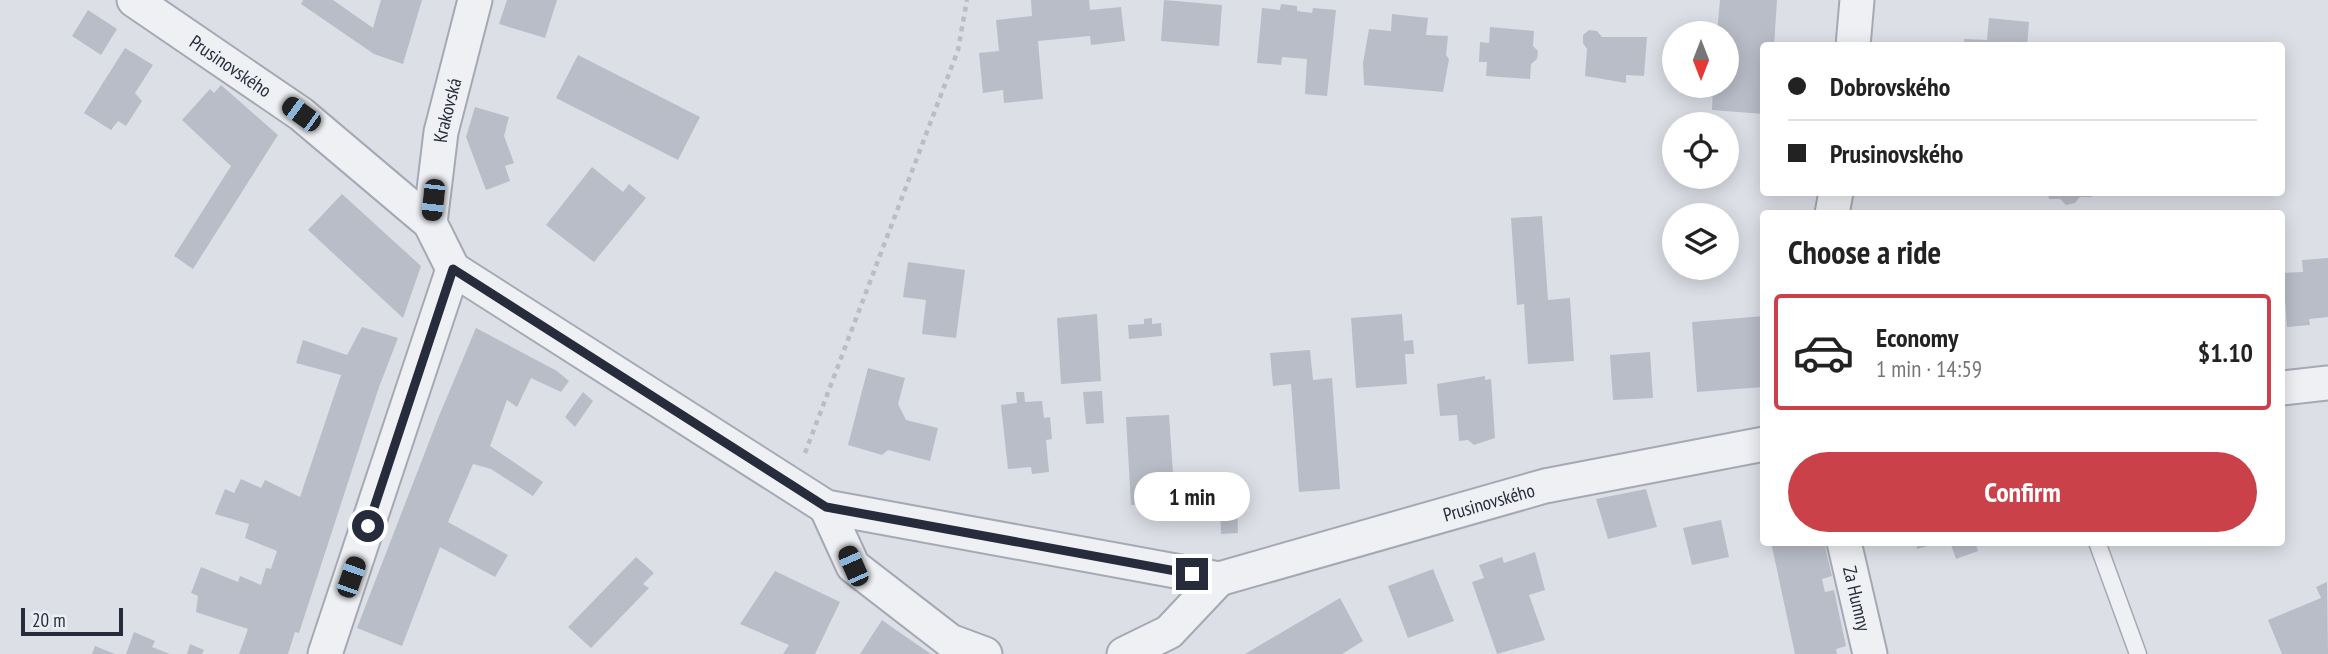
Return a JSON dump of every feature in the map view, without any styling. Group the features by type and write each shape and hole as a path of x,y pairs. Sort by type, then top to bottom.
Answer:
{"street":[{"name":"Prusinovského","path":"134,0 301,114 430,222 453,269 826,507 1219,579 1545,486 1760,445"},
{"name":"Krakovská","path":"430,222 441,132 475,0"},
{"path":"1853,42 1857,0"},
{"path":"325,654 453,269"},
{"path":"2285,388 2328,383"},
{"path":"826,507 853,566 950,641 985,654"},
{"name":"Za Humny","path":"1845,546 1870,654"},
{"path":"1124,654 1169,632 1219,579"}],"lane":[{"path":"2098,546 2138,654"}],"path":[{"path":"792,487 958,50 967,0"}],"building":[{"path":"303,0 333,0 373,28 381,0 422,0 403,64 374,54 301,4"},
{"path":"507,0 557,0 545,38 499,24"},
{"path":"1031,0 1089,0 1090,10 1121,7 1125,41 1091,45 1090,36 1038,41 1043,99 1004,103 1003,90 983,93 979,53 999,51 996,20 1032,16"},
{"path":"1164,0 1222,5 1219,46 1161,41"},
{"path":"1720,0 1777,0 1774,42 1760,42 1760,114 1712,110 1712,98 1740,98 1740,21 1718,21"},
{"path":"1281,4 1297,6 1297,11 1312,13 1313,8 1336,10 1327,96 1305,94 1307,59 1282,57 1281,65 1257,63 1262,8 1280,10"},
{"path":"88,10 117,29 101,55 72,36"},
{"path":"1392,14 1428,18 1426,35 1448,36 1446,55 1449,59 1443,92 1364,85 1363,63 1369,29 1391,31"},
{"path":"1989,18 2029,22 2027,42 1964,42 1964,39 1987,40"},
{"path":"1490,27 1534,31 1533,46 1538,51 1537,59 1531,64 1530,79 1486,76 1487,62 1479,62 1480,42 1489,43"},
{"path":"1589,30 1597,31 1602,37 1647,37 1644,76 1626,75 1626,83 1585,76 1587,49 1583,43 1583,35"},
{"path":"125,48 153,65 135,93 142,101 126,126 118,121 111,130 84,113"},
{"path":"578,55 700,117 678,160 556,98"},
{"path":"221,85 278,135 193,269 174,256 231,166 182,120 210,89 214,93"},
{"path":"475,107 509,117 504,136 514,163 505,166 510,181 486,190 466,137"},
{"path":"592,167 623,192 629,184 646,198 594,262 546,225"},
{"path":"342,194 421,266 403,318 308,230"},
{"path":"2049,196 2092,196 2080,197 2075,203 2066,205 2060,199 2049,199"},
{"path":"1542,216 1548,300 1570,298 1574,361 1528,364 1524,304 1517,305 1511,218"},
{"path":"2328,258 2328,317 2309,319 2310,325 2287,327 2285,273 2303,272 2302,260"},
{"path":"908,262 965,270 956,338 922,334 926,300 903,297"},
{"path":"1097,314 1101,381 1061,384 1057,318"},
{"path":"1402,314 1404,341 1413,340 1414,354 1405,354 1407,384 1356,388 1351,318"},
{"path":"1760,316 1760,387 1697,392 1692,322"},
{"path":"1152,318 1152,324 1161,323 1162,336 1129,339 1128,325 1144,324 1144,319"},
{"path":"362,327 398,338 379,387 299,633 295,632 288,654 239,654 248,629 196,612 198,596 191,593 201,567 238,582 240,576 261,585 266,568 271,569 277,551 245,538 249,524 215,514 225,489 234,493 241,479 261,488 265,480 300,497 341,375 296,363 303,340 347,355"},
{"path":"476,328 557,371 569,381 561,392 531,378 517,407 507,400 490,446 543,482 533,496 491,469 473,464 448,522 508,555 495,577 440,547 402,646 357,628"},
{"path":"1310,350 1313,380 1332,378 1340,489 1299,492 1291,384 1273,386 1270,353"},
{"path":"1650,352 1653,398 1613,400 1610,355"},
{"path":"868,368 905,378 898,404 906,420 938,428 930,461 888,450 882,455 848,445"},
{"path":"1485,376 1485,380 1491,379 1495,438 1474,445 1468,440 1459,441 1457,415 1440,416 1437,384"},
{"path":"1102,391 1104,423 1086,424 1083,392"},
{"path":"583,392 593,401 575,427 565,417"},
{"path":"1016,392 1024,392 1025,402 1042,401 1044,418 1050,417 1052,439 1046,440 1049,472 1032,474 1031,467 1008,469 1001,405 1017,403"},
{"path":"1169,415 1175,502 1131,505 1126,417"},
{"path":"1646,489 1657,527 1608,539 1596,499"},
{"path":"1220,503 1237,503 1238,533 1221,534"},
{"path":"1721,520 1729,557 1692,565 1683,528"},
{"path":"1772,546 1825,546 1832,576 1822,579 1825,592 1834,590 1846,646 1836,649 1837,654 1795,654"},
{"path":"1951,546 1976,546 1978,551 1956,559"},
{"path":"1535,552 1545,590 1529,595 1545,640 1497,654 1472,582 1484,578 1479,565 1502,557 1504,563"},
{"path":"636,557 654,573 643,584 649,588 591,648 568,627"},
{"path":"1433,569 1454,621 1408,638 1388,586"},
{"path":"775,571 840,602 815,654 783,654 789,645 740,624"},
{"path":"2327,582 2328,654 2282,654 2268,620 2321,598 2316,587"},
{"path":"1340,598 1363,641 1342,654 1245,654"},
{"path":"882,620 896,630 931,654 860,654"},
{"path":"134,632 155,641 152,647 170,654 126,654"},
{"path":"190,644 204,650 202,654 187,654"},
{"path":"95,646 115,654 92,654"}],"route":[{"path":"368,526 453,269 826,507 1192,574"}]}
